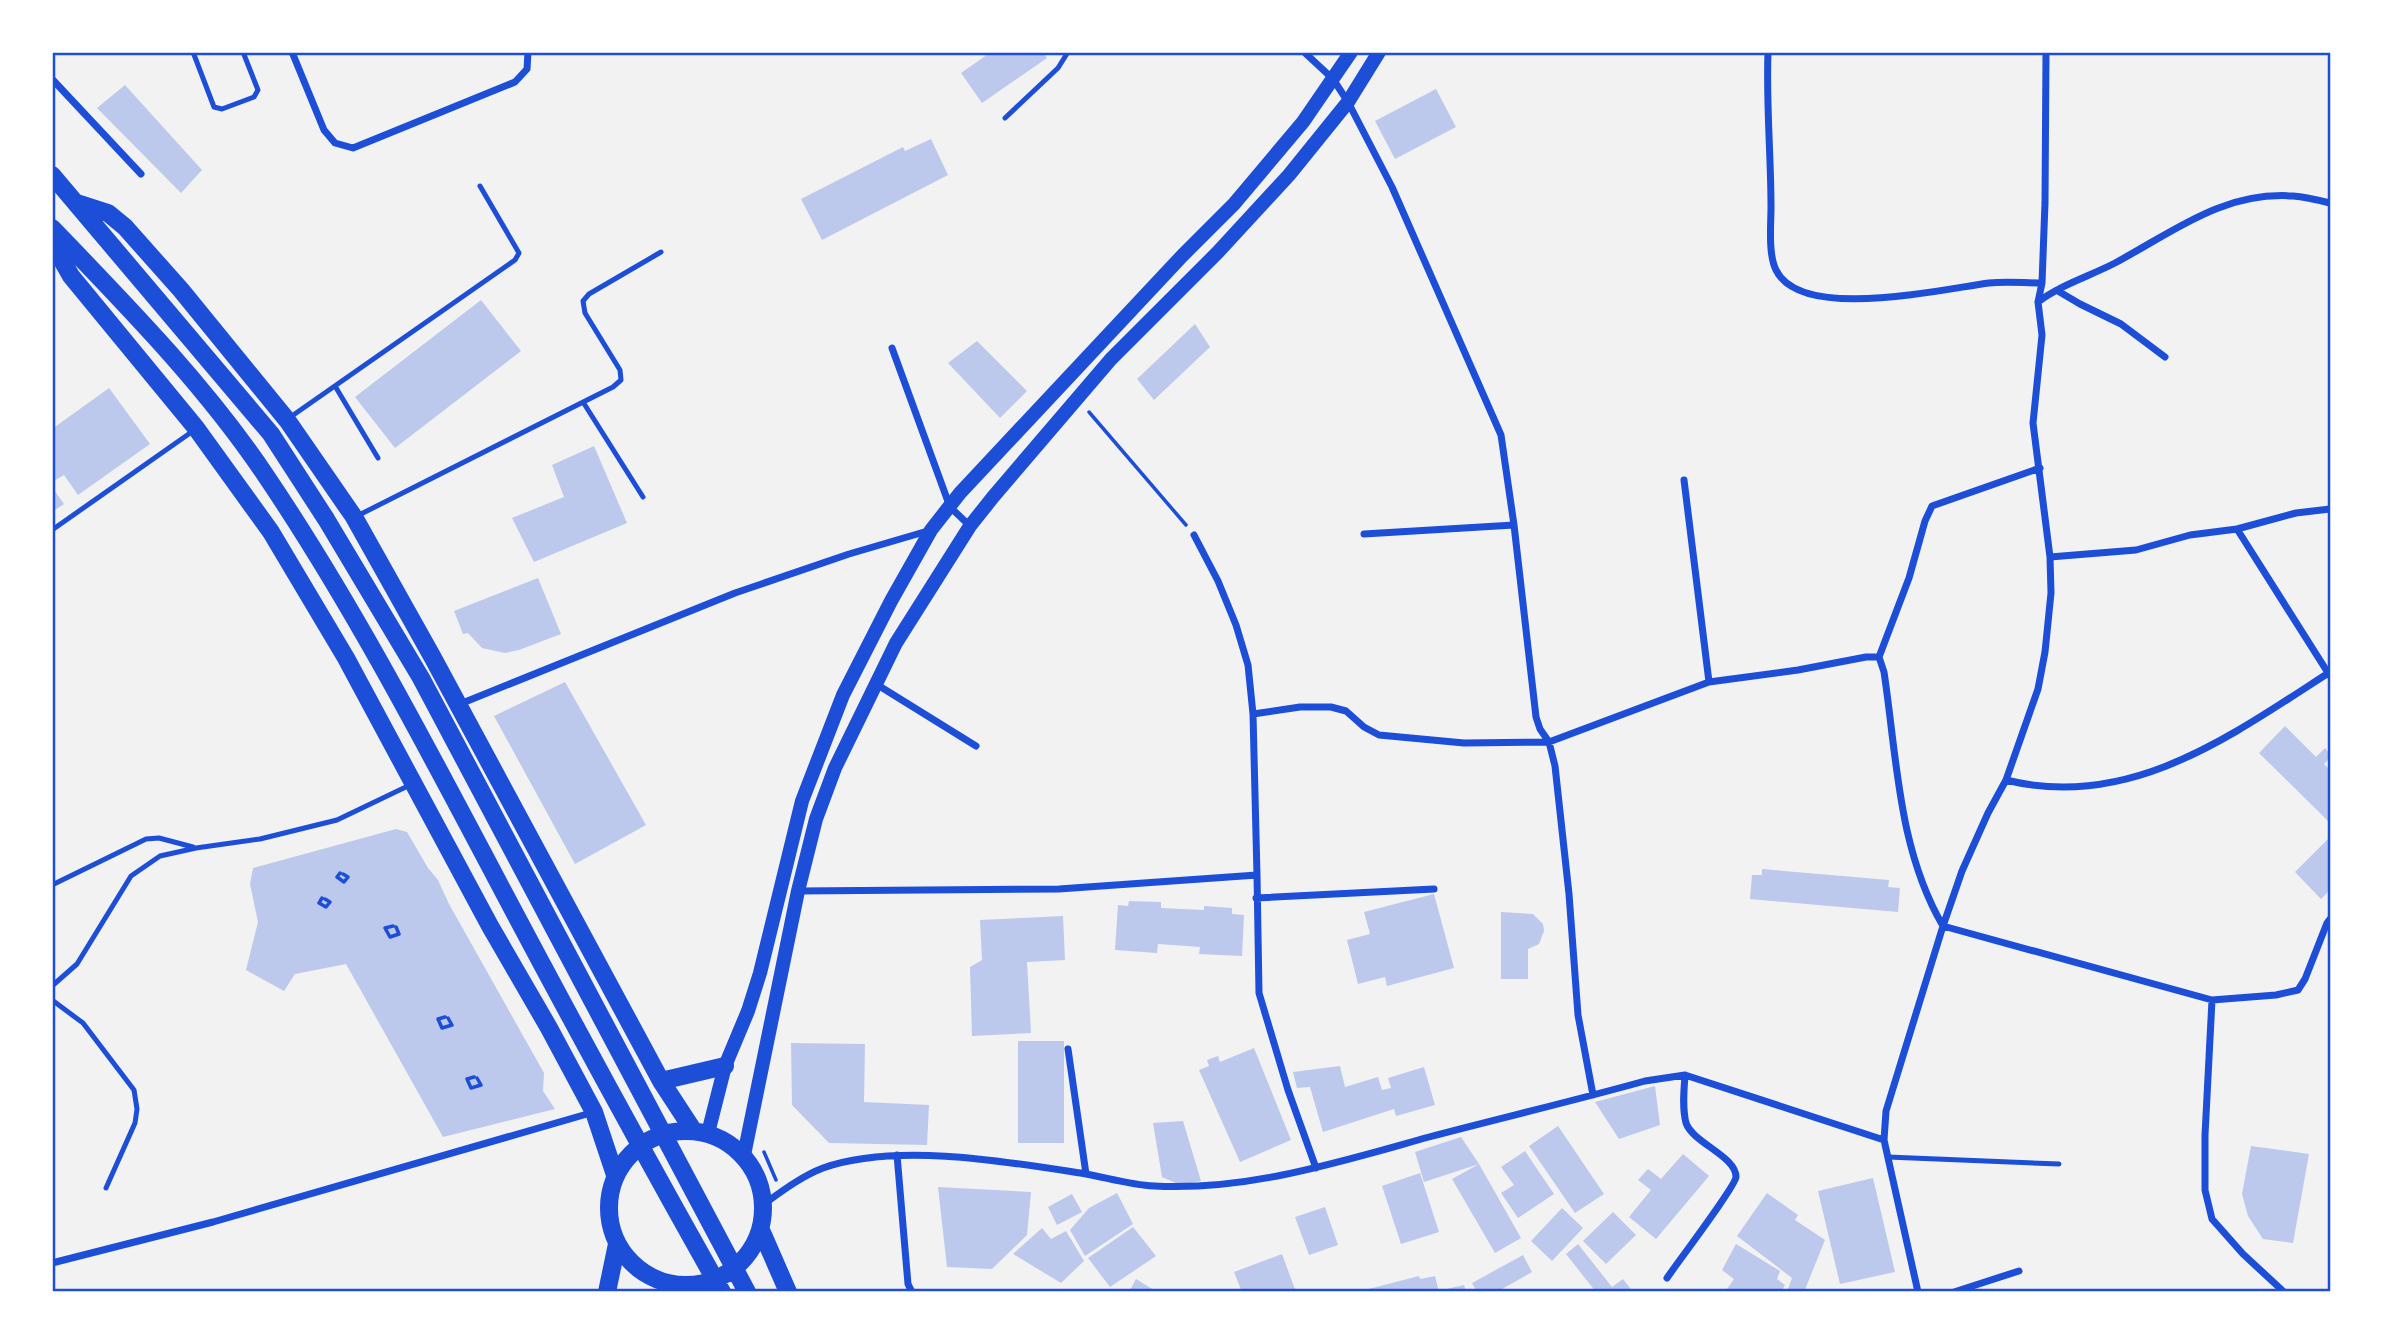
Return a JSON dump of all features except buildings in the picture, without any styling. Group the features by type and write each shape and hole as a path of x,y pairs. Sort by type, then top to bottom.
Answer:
{"main road":[{"path":"696,1131 748,1011 760,974 802,801 844,695 891,601 931,530 960,493 1234,204 1303,122 1351,52"},
{"path":"744,1155 798,891 816,819 896,643 970,526 1111,359 1218,252 1289,175 1348,102 1379,52"},
{"path":"52,175 271,434 326,519 421,678 747,1292"},
{"path":"77,203 108,213 125,227 181,289 287,420 354,517 661,1081 696,1131"},
{"path":"52,228 60,255 71,276 197,428 271,532 346,658 594,1112 616,1175"},
{"path":"52,228 173,355 262,470 321,563 430,753 625,1121 722,1292"},
{"path":"748,1011 772,1021"},
{"path":"661,1081 725,1066"},
{"path":"696,1131 727,1142 744,1155 764,1204 761,1230 753,1248 741,1264 722,1277 692,1287 661,1287 629,1261 617,1244 608,1216 616,1175 637,1149 661,1136 696,1131"},
{"path":"761,1230 788,1292"},
{"path":"607,1292 617,1244"}],"street":[{"path":"292,52 324,130 335,143 354,148 515,82 527,69 528,52"},
{"path":"1304,52 1333,79 1348,102 1392,187 1501,435 1536,717 1549,742 1555,766 1569,894 1578,1015 1593,1095"},
{"path":"1768,52 1771,238 1775,269 1786,283 1801,290 1840,300 1881,299 1993,283 2042,283"},
{"path":"1918,1292 1884,1140 1886,1111 1962,871 2006,779 2038,689 2045,652 2051,593 2050,557 2034,423 2042,335 2038,302 2042,283 2046,52"},
{"path":"52,79 141,174"},
{"path":"2038,302 2153,243 2194,217 2222,205 2268,196 2294,196 2330,203"},
{"path":"2058,290 2121,324 2165,357"},
{"path":"892,348 950,507 970,526"},
{"path":"2040,468 1932,506 1925,521 1909,578 1879,657 1884,672 1906,834 1930,904 1943,926 2212,1000 2276,995 2298,990 2330,919"},
{"path":"1684,480 1709,682"},
{"path":"2050,557 2136,550 2190,535 2238,529 2296,513 2330,509"},
{"path":"1364,534 1514,525"},
{"path":"2006,779 2034,787 2068,787 2142,775 2210,748 2329,674 2238,529"},
{"path":"457,705 734,593 849,554 931,530"},
{"path":"1194,535 1218,581 1236,625 1248,665 1253,714 1259,993 1288,1090 1316,1168"},
{"path":"1253,714 1300,707 1331,707 1346,711 1364,727 1379,735 1464,743 1549,742 1709,682 1879,657"},
{"path":"876,684 976,746"},
{"path":"798,891 1059,889 1257,875"},
{"path":"1256,898 1434,889"},
{"path":"2212,1000 2205,1135 2205,1190 2212,1219 2243,1254 2284,1292"},
{"path":"1068,1049 1086,1174"},
{"path":"764,1204 820,1169 843,1162 897,1156 962,1158 1086,1174 1150,1186 1199,1187 1236,1184 1316,1168 1645,1081 1685,1074 1884,1140"},
{"path":"1667,1278 1728,1194 1736,1178 1735,1170 1729,1163 1698,1139 1687,1125 1684,1105 1685,1074"},
{"path":"52,1263 213,1222 594,1112"},
{"path":"897,1156 908,1284 912,1292"},
{"path":"1954,1292 2019,1271"}],"lane":[{"path":"193,52 214,107 222,109 254,97 258,90 243,52"},
{"path":"1005,118 1058,68 1068,52"},
{"path":"287,420 515,260 519,253 480,186"},
{"path":"354,517 613,387 621,380 620,370 585,313 583,301 589,294 661,252"},
{"path":"335,386 378,458"},
{"path":"583,402 643,497"},
{"path":"52,530 197,428"},
{"path":"52,986 77,964 131,876 160,856 260,839 337,820 413,784"},
{"path":"52,885 146,839 159,838 196,848"},
{"path":"52,1000 83,1023 134,1090 137,1109 135,1123 106,1188"},
{"path":"1888,1157 2059,1164"}],"path":[{"path":"1077,398 1194,535"}]}
